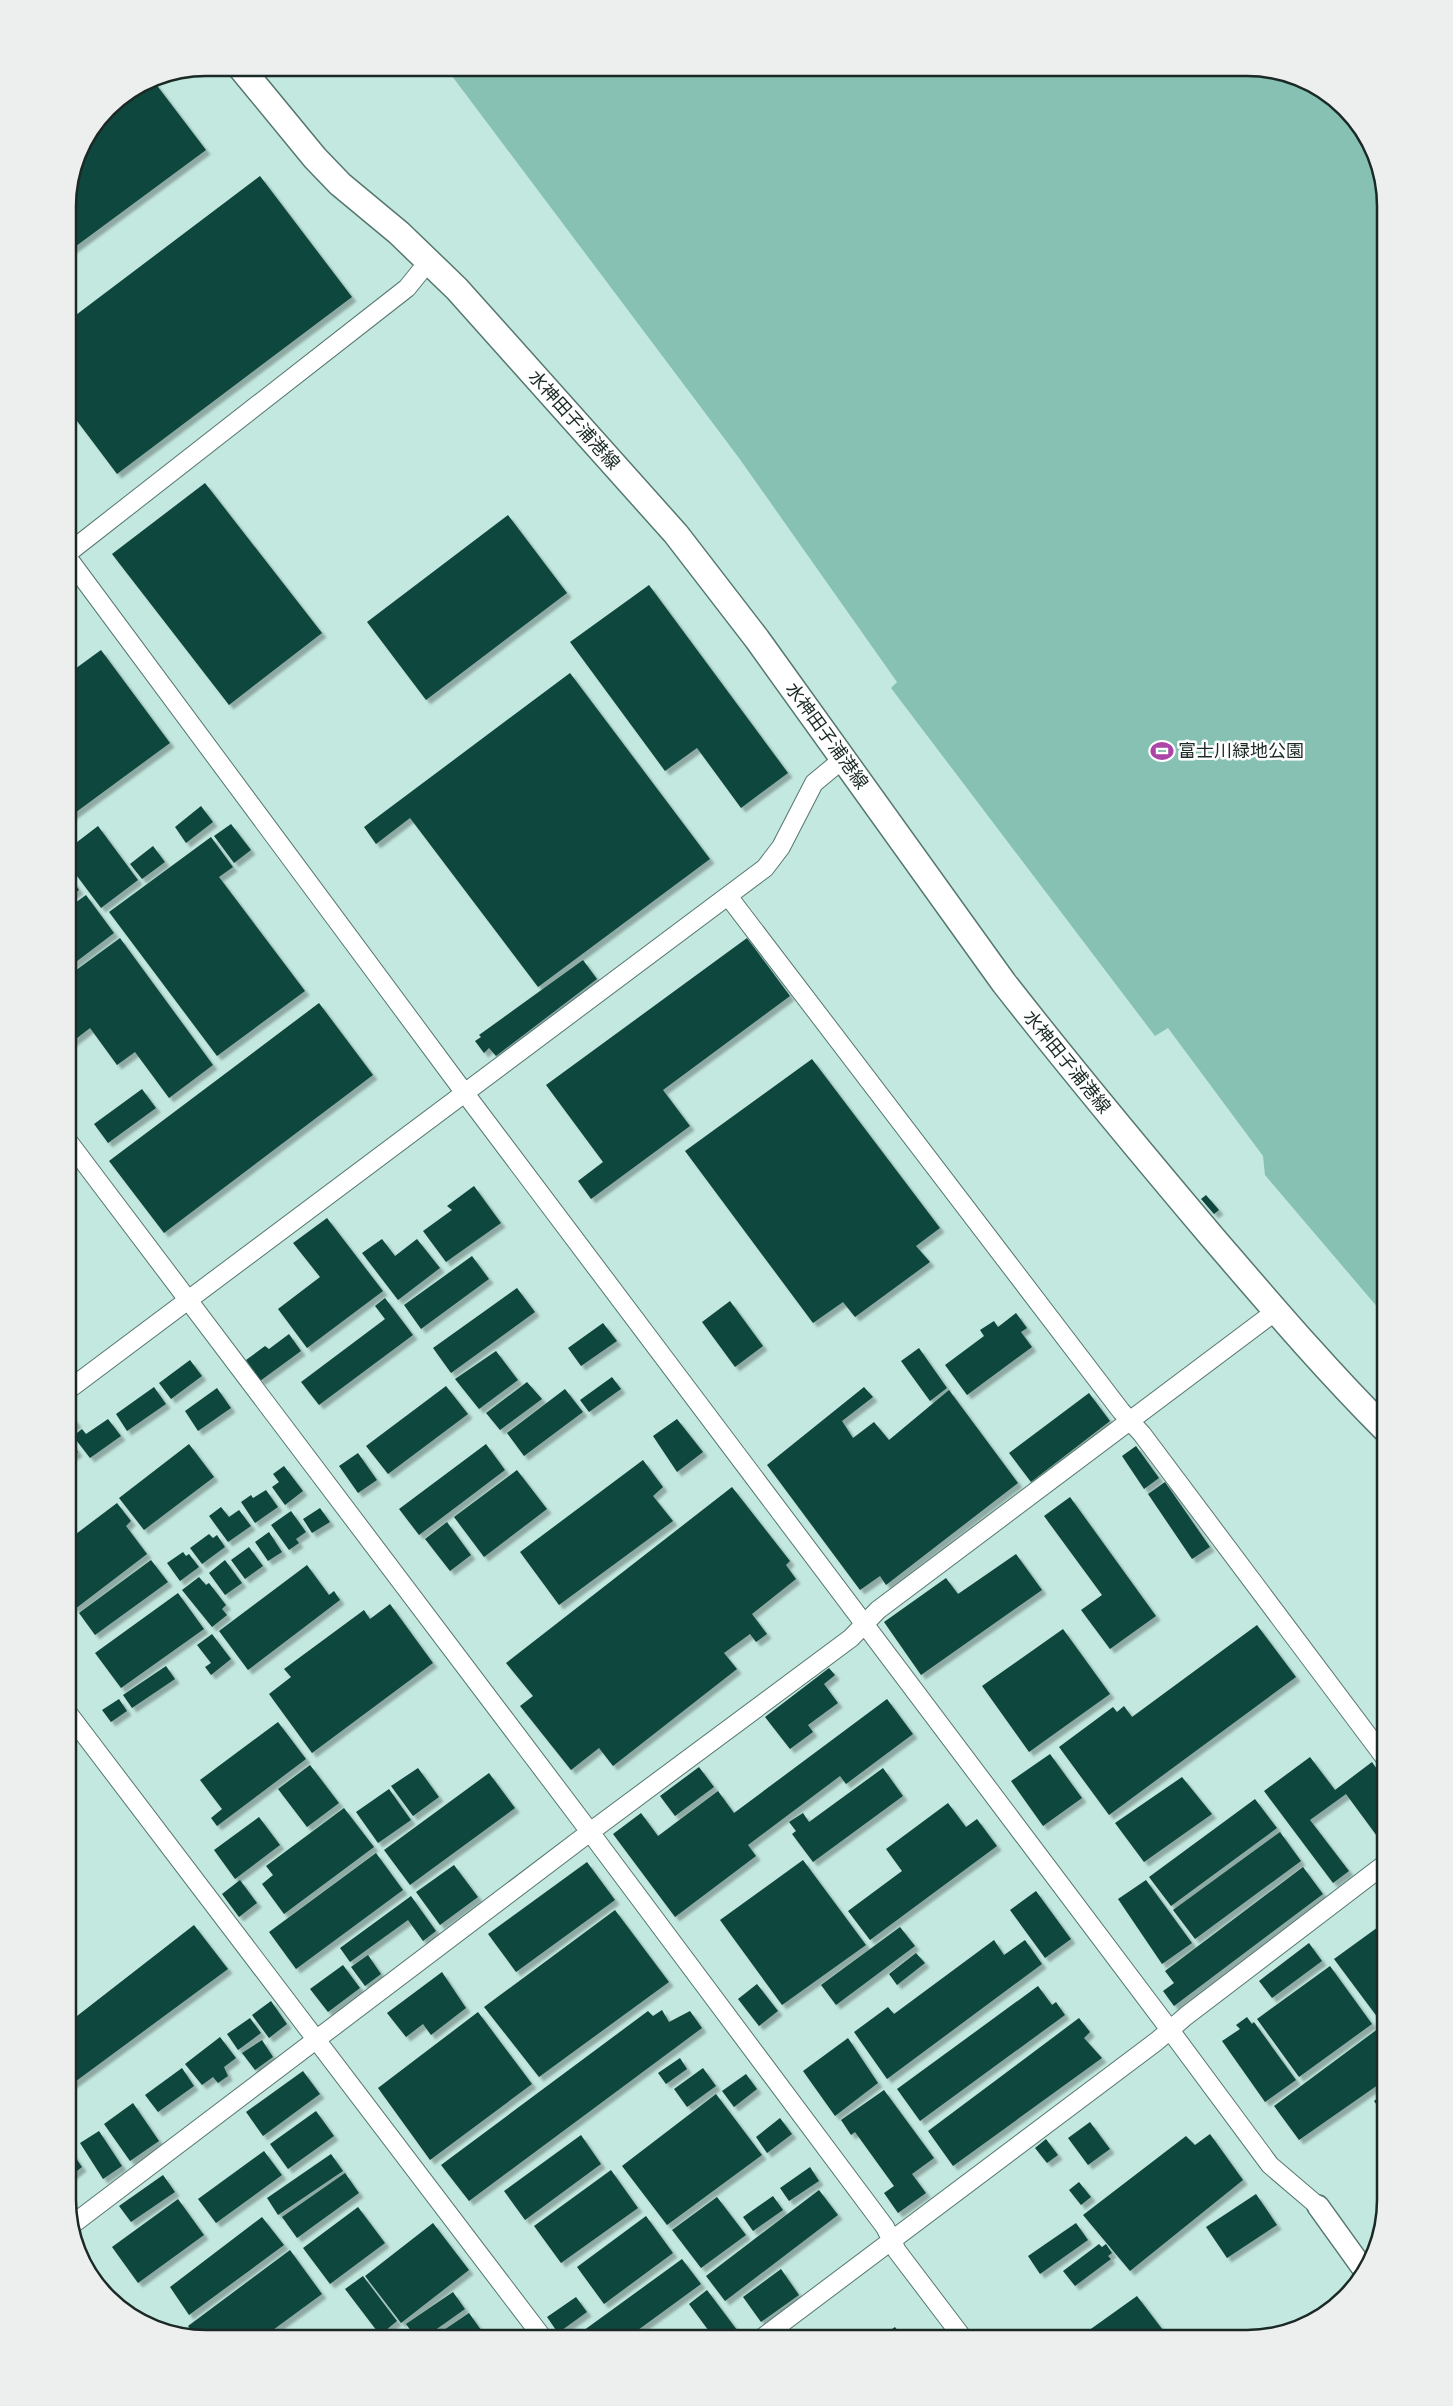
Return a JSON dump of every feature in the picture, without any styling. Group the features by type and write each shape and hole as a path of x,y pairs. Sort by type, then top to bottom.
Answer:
{"main road":[{"name":"水神田子浦港線","path":"249,76 320,163 340,184 399,233 457,289 676,534 726,596 1040,1028 1096,1099 1323,1366 1377,1420"}],"street":[{"path":"77,547 407,288 428,262"},
{"path":"77,570 464,1092 1170,2030 1270,2166 1318,2206 1360,2264"},
{"path":"76,1384 728,896 774,858 814,783 843,759"},
{"path":"728,896 1377,1746"},
{"path":"77,1152 590,1832 885,2227 890,2241 957,2330"},
{"path":"78,2220 590,1832 851,1638 878,1610 1276,1311"},
{"path":"76,1724 536,2329"},
{"path":"773,2330 1377,1871"}],"green space":[{"name":"富士川緑地公園","path":"452,76 1255,77 1289,83 1319,98 1355,134 1370,164 1377,206 1377,1307 1265,1175 1263,1156 1168,1028 1155,1036 891,688 897,682 739,458"}],"building":[{"path":"157,86 206,150 77,245 77,189 86,157 103,127 127,103"},
{"path":"260,176 352,297 117,474 77,421 77,314"},
{"path":"205,483 322,633 229,705 112,554"},
{"path":"508,515 567,593 426,700 367,622"},
{"path":"649,585 788,773 741,808 697,748 665,771 570,642"},
{"path":"101,650 170,743 77,812 77,668"},
{"path":"570,673 710,859 538,987 410,818 376,844 364,827"},
{"path":"201,806 213,822 186,843 175,827"},
{"path":"231,824 251,850 234,863 214,836"},
{"path":"98,826 138,880 101,908 77,876 77,842"},
{"path":"211,837 233,867 219,877 305,991 217,1056 109,912"},
{"path":"153,846 165,862 142,879 130,864"},
{"path":"86,895 114,933 77,961 77,902"},
{"path":"120,938 213,1065 169,1098 135,1052 117,1065 90,1028 77,1038 77,970"},
{"path":"747,938 790,996 663,1090 690,1126 591,1199 578,1181 603,1162 546,1085"},
{"path":"583,960 597,979 496,1056 489,1048 484,1053 475,1041 481,1037 479,1035"},
{"path":"319,1003 373,1075 164,1233 109,1161"},
{"path":"812,1059 940,1228 916,1246 930,1262 855,1317 843,1302 813,1323 685,1151"},
{"path":"142,1089 156,1108 108,1143 94,1124"},
{"path":"474,1186 501,1223 446,1262 423,1231 452,1210 447,1206"},
{"path":"1206,1195 1219,1210 1214,1214 1201,1199"},
{"path":"327,1218 383,1291 307,1348 278,1309 320,1277 293,1243"},
{"path":"382,1239 395,1256 417,1239 440,1268 398,1300 362,1253"},
{"path":"472,1256 489,1279 421,1329 404,1305"},
{"path":"517,1288 535,1312 451,1373 433,1348"},
{"path":"385,1298 413,1335 319,1405 301,1382 385,1319 375,1306"},
{"path":"730,1301 763,1346 735,1367 702,1322"},
{"path":"1016,1313 1027,1328 1021,1332 1032,1347 967,1395 945,1365 984,1336 980,1330 994,1321 998,1327"},
{"path":"603,1323 617,1341 581,1366 568,1348"},
{"path":"289,1334 301,1351 260,1381 246,1360 265,1346 269,1349"},
{"path":"919,1348 947,1388 930,1401 901,1361"},
{"path":"496,1351 518,1380 479,1409 455,1379"},
{"path":"190,1360 202,1376 171,1399 159,1383"},
{"path":"612,1377 621,1389 589,1412 580,1400"},
{"path":"527,1382 542,1399 500,1430 486,1413"},
{"path":"446,1386 468,1414 388,1474 366,1446"},
{"path":"154,1387 166,1404 127,1431 116,1414"},
{"path":"864,1387 873,1397 842,1421 853,1438 874,1422 889,1440 949,1390 1018,1483 886,1585 880,1576 860,1590 767,1465"},
{"path":"217,1388 231,1408 198,1431 185,1411"},
{"path":"565,1389 583,1412 524,1456 507,1433"},
{"path":"1089,1393 1110,1421 1031,1482 1009,1453"},
{"path":"108,1419 121,1436 90,1458 76,1440 76,1433 82,1429 86,1434"},
{"path":"677,1419 703,1452 677,1472 653,1436"},
{"path":"189,1444 214,1477 144,1530 119,1498"},
{"path":"486,1444 505,1470 419,1535 399,1509"},
{"path":"1136,1446 1159,1478 1144,1489 1122,1456"},
{"path":"358,1453 377,1480 358,1493 339,1466"},
{"path":"643,1460 663,1487 653,1496 673,1521 559,1605 520,1552"},
{"path":"284,1466 303,1491 285,1505 272,1487 279,1482 273,1474"},
{"path":"517,1470 547,1509 484,1557 454,1517"},
{"path":"1165,1482 1210,1547 1192,1559 1148,1494"},
{"path":"732,1487 790,1561 786,1565 796,1579 752,1614 767,1634 756,1642 750,1634 724,1653 737,1669 613,1766 599,1748 571,1770 520,1706 533,1696 506,1663"},
{"path":"266,1490 278,1507 255,1523 241,1502 251,1495 253,1498"},
{"path":"1070,1497 1156,1616 1110,1649 1081,1610 1102,1595 1044,1516"},
{"path":"117,1503 131,1521 126,1526 147,1554 76,1608 76,1534"},
{"path":"221,1507 229,1517 239,1510 251,1526 228,1542 209,1516"},
{"path":"320,1508 330,1522 312,1533 303,1519"},
{"path":"291,1511 306,1532 296,1539 299,1543 289,1550 271,1525"},
{"path":"447,1522 471,1555 450,1571 425,1539"},
{"path":"269,1532 282,1552 268,1561 255,1542"},
{"path":"209,1534 213,1538 217,1535 225,1547 202,1564 190,1548"},
{"path":"249,1547 263,1566 245,1579 231,1560"},
{"path":"183,1552 186,1556 189,1554 199,1567 180,1581 167,1563"},
{"path":"1016,1554 1042,1590 921,1675 884,1622 946,1578 958,1594"},
{"path":"151,1560 168,1582 95,1635 79,1613"},
{"path":"225,1560 242,1583 225,1595 209,1573"},
{"path":"307,1565 329,1595 334,1591 340,1600 248,1670 219,1631"},
{"path":"199,1577 206,1585 209,1583 226,1605 222,1609 227,1615 212,1627 182,1590"},
{"path":"178,1593 204,1629 121,1688 95,1653"},
{"path":"390,1604 433,1663 312,1753 269,1694 291,1677 284,1669 364,1610 370,1619"},
{"path":"1257,1625 1296,1677 1109,1815 1059,1747 1113,1707 1117,1712 1124,1706 1132,1717"},
{"path":"1063,1629 1110,1694 1029,1752 982,1686"},
{"path":"212,1634 231,1659 211,1675 205,1667 211,1663 197,1645"},
{"path":"166,1666 175,1679 132,1708 123,1695"},
{"path":"829,1668 835,1675 824,1684 838,1703 808,1725 813,1732 790,1749 765,1717"},
{"path":"119,1699 127,1711 111,1722 102,1710"},
{"path":"887,1699 913,1734 846,1784 840,1776 748,1845 756,1856 675,1917 613,1834 641,1813 658,1836 718,1791 734,1813"},
{"path":"278,1722 306,1759 217,1826 211,1818 222,1809 200,1780"},
{"path":"1050,1754 1082,1798 1043,1826 1011,1781"},
{"path":"1310,1757 1335,1790 1372,1762 1377,1769 1377,1836 1346,1794 1310,1820 1349,1871 1333,1883 1264,1791"},
{"path":"310,1765 339,1803 307,1827 278,1789"},
{"path":"699,1767 714,1787 675,1816 660,1796"},
{"path":"418,1768 439,1797 413,1816 391,1786"},
{"path":"883,1768 903,1796 813,1862 792,1834 796,1831 789,1822 803,1813 809,1822"},
{"path":"489,1773 515,1808 410,1885 384,1850"},
{"path":"1182,1777 1212,1814 1144,1862 1115,1823"},
{"path":"389,1789 411,1820 378,1843 356,1812"},
{"path":"1255,1799 1277,1828 1171,1906 1149,1877"},
{"path":"948,1803 966,1827 977,1819 997,1846 870,1940 848,1911 902,1871 886,1849"},
{"path":"344,1808 374,1847 284,1914 262,1884 273,1875 266,1866"},
{"path":"259,1817 280,1845 235,1879 214,1850"},
{"path":"1280,1832 1301,1861 1195,1939 1173,1910"},
{"path":"376,1853 403,1890 296,1969 269,1932"},
{"path":"803,1860 866,1945 782,2005 720,1920"},
{"path":"587,1862 615,1900 516,1972 488,1934"},
{"path":"454,1865 478,1897 440,1925 416,1892"},
{"path":"1303,1867 1323,1894 1174,2006 1163,1991 1174,1983 1165,1971"},
{"path":"240,1880 257,1903 239,1917 222,1894"},
{"path":"1146,1880 1192,1943 1162,1964 1118,1899"},
{"path":"1036,1891 1071,1939 1045,1958 1010,1910"},
{"path":"411,1896 436,1931 423,1941 408,1920 350,1962 340,1948"},
{"path":"615,1910 669,1982 539,2077 484,2007"},
{"path":"194,1925 228,1969 76,2081 76,2017"},
{"path":"900,1927 915,1946 836,2005 821,1985"},
{"path":"1377,1928 1377,2017 1334,1959"},
{"path":"994,1940 1004,1955 1025,1940 1042,1964 887,2079 854,2032 888,2007 894,2014"},
{"path":"1309,1943 1322,1961 1272,1998 1259,1981"},
{"path":"916,1953 925,1963 897,1985 889,1974"},
{"path":"368,1955 381,1974 365,1986 351,1967"},
{"path":"343,1965 360,1988 328,2012 310,1989"},
{"path":"1330,1966 1372,2024 1299,2077 1257,2019"},
{"path":"442,1972 466,2008 431,2035 423,2024 406,2037 387,2013"},
{"path":"757,1984 778,2011 759,2026 738,1999"},
{"path":"1038,1986 1052,2005 1056,2002 1065,2015 920,2121 897,2089"},
{"path":"271,2001 287,2024 269,2038 252,2015"},
{"path":"662,2010 669,2022 690,2011 702,2028 469,2201 441,2165 648,2011 653,2016"},
{"path":"478,2012 532,2084 430,2160 378,2088"},
{"path":"1247,2017 1252,2024 1254,2022 1296,2080 1265,2102 1222,2041 1240,2029 1236,2025"},
{"path":"250,2018 261,2033 238,2050 227,2034"},
{"path":"1079,2018 1090,2032 1084,2038 1102,2058 953,2166 928,2131"},
{"path":"1377,2029 1377,2086 1299,2140 1274,2106"},
{"path":"220,2037 236,2058 224,2067 228,2076 218,2083 213,2077 202,2085 185,2064"},
{"path":"848,2038 878,2083 835,2116 803,2071"},
{"path":"262,2040 273,2057 255,2070 242,2053"},
{"path":"680,2058 687,2069 666,2084 658,2073"},
{"path":"182,2068 194,2086 158,2112 145,2095"},
{"path":"703,2068 716,2086 687,2107 674,2089"},
{"path":"303,2071 320,2094 263,2136 246,2112"},
{"path":"746,2074 757,2089 734,2107 722,2091"},
{"path":"884,2090 934,2158 912,2174 926,2193 898,2213 884,2193 894,2186 855,2132 851,2135 841,2120"},
{"path":"716,2094 762,2155 667,2225 622,2166"},
{"path":"133,2103 159,2141 130,2161 104,2124"},
{"path":"316,2111 334,2136 288,2169 270,2144"},
{"path":"780,2118 792,2134 767,2153 756,2137"},
{"path":"1090,2122 1110,2149 1088,2165 1068,2138"},
{"path":"99,2131 122,2166 103,2179 80,2143"},
{"path":"1210,2134 1243,2180 1130,2271 1083,2215 1186,2136 1195,2145"},
{"path":"581,2135 601,2164 525,2220 504,2191"},
{"path":"1046,2139 1058,2155 1047,2163 1035,2148"},
{"path":"264,2151 282,2175 216,2223 198,2199"},
{"path":"331,2154 343,2171 278,2215 267,2198"},
{"path":"76,2158 82,2167 76,2172"},
{"path":"810,2167 819,2181 789,2201 780,2188"},
{"path":"611,2170 638,2208 561,2263 534,2226"},
{"path":"345,2173 359,2193 297,2238 282,2217"},
{"path":"163,2175 175,2192 131,2222 119,2206"},
{"path":"1079,2182 1091,2197 1081,2205 1069,2190"},
{"path":"819,2190 838,2215 725,2301 706,2276"},
{"path":"1256,2194 1277,2225 1227,2258 1206,2227"},
{"path":"773,2196 783,2210 753,2231 743,2217"},
{"path":"717,2197 746,2235 701,2268 672,2230"},
{"path":"178,2199 204,2235 138,2283 112,2247"},
{"path":"358,2207 385,2243 330,2284 303,2248"},
{"path":"646,2216 673,2253 604,2304 577,2267"},
{"path":"262,2217 284,2245 189,2315 170,2287"},
{"path":"433,2223 469,2270 401,2323 365,2276"},
{"path":"1076,2223 1088,2240 1040,2274 1028,2256"},
{"path":"1099,2244 1102,2247 1106,2244 1112,2253 1108,2256 1111,2259 1075,2286 1063,2271"},
{"path":"290,2250 322,2294 274,2329 198,2329 188,2326"},
{"path":"682,2259 701,2284 639,2329 585,2329"},
{"path":"781,2269 799,2295 761,2322 743,2297"},
{"path":"363,2276 397,2321 387,2329 376,2329 345,2289"},
{"path":"707,2290 737,2330 708,2329 689,2304"},
{"path":"453,2292 465,2309 436,2329 410,2329 406,2324"},
{"path":"1137,2296 1163,2330 1090,2330"},
{"path":"576,2297 587,2312 563,2329 555,2329 547,2317"},
{"path":"469,2313 480,2329 445,2329"}],"place":[{"name":"富士川緑地公園","path":"1162,751"}]}
